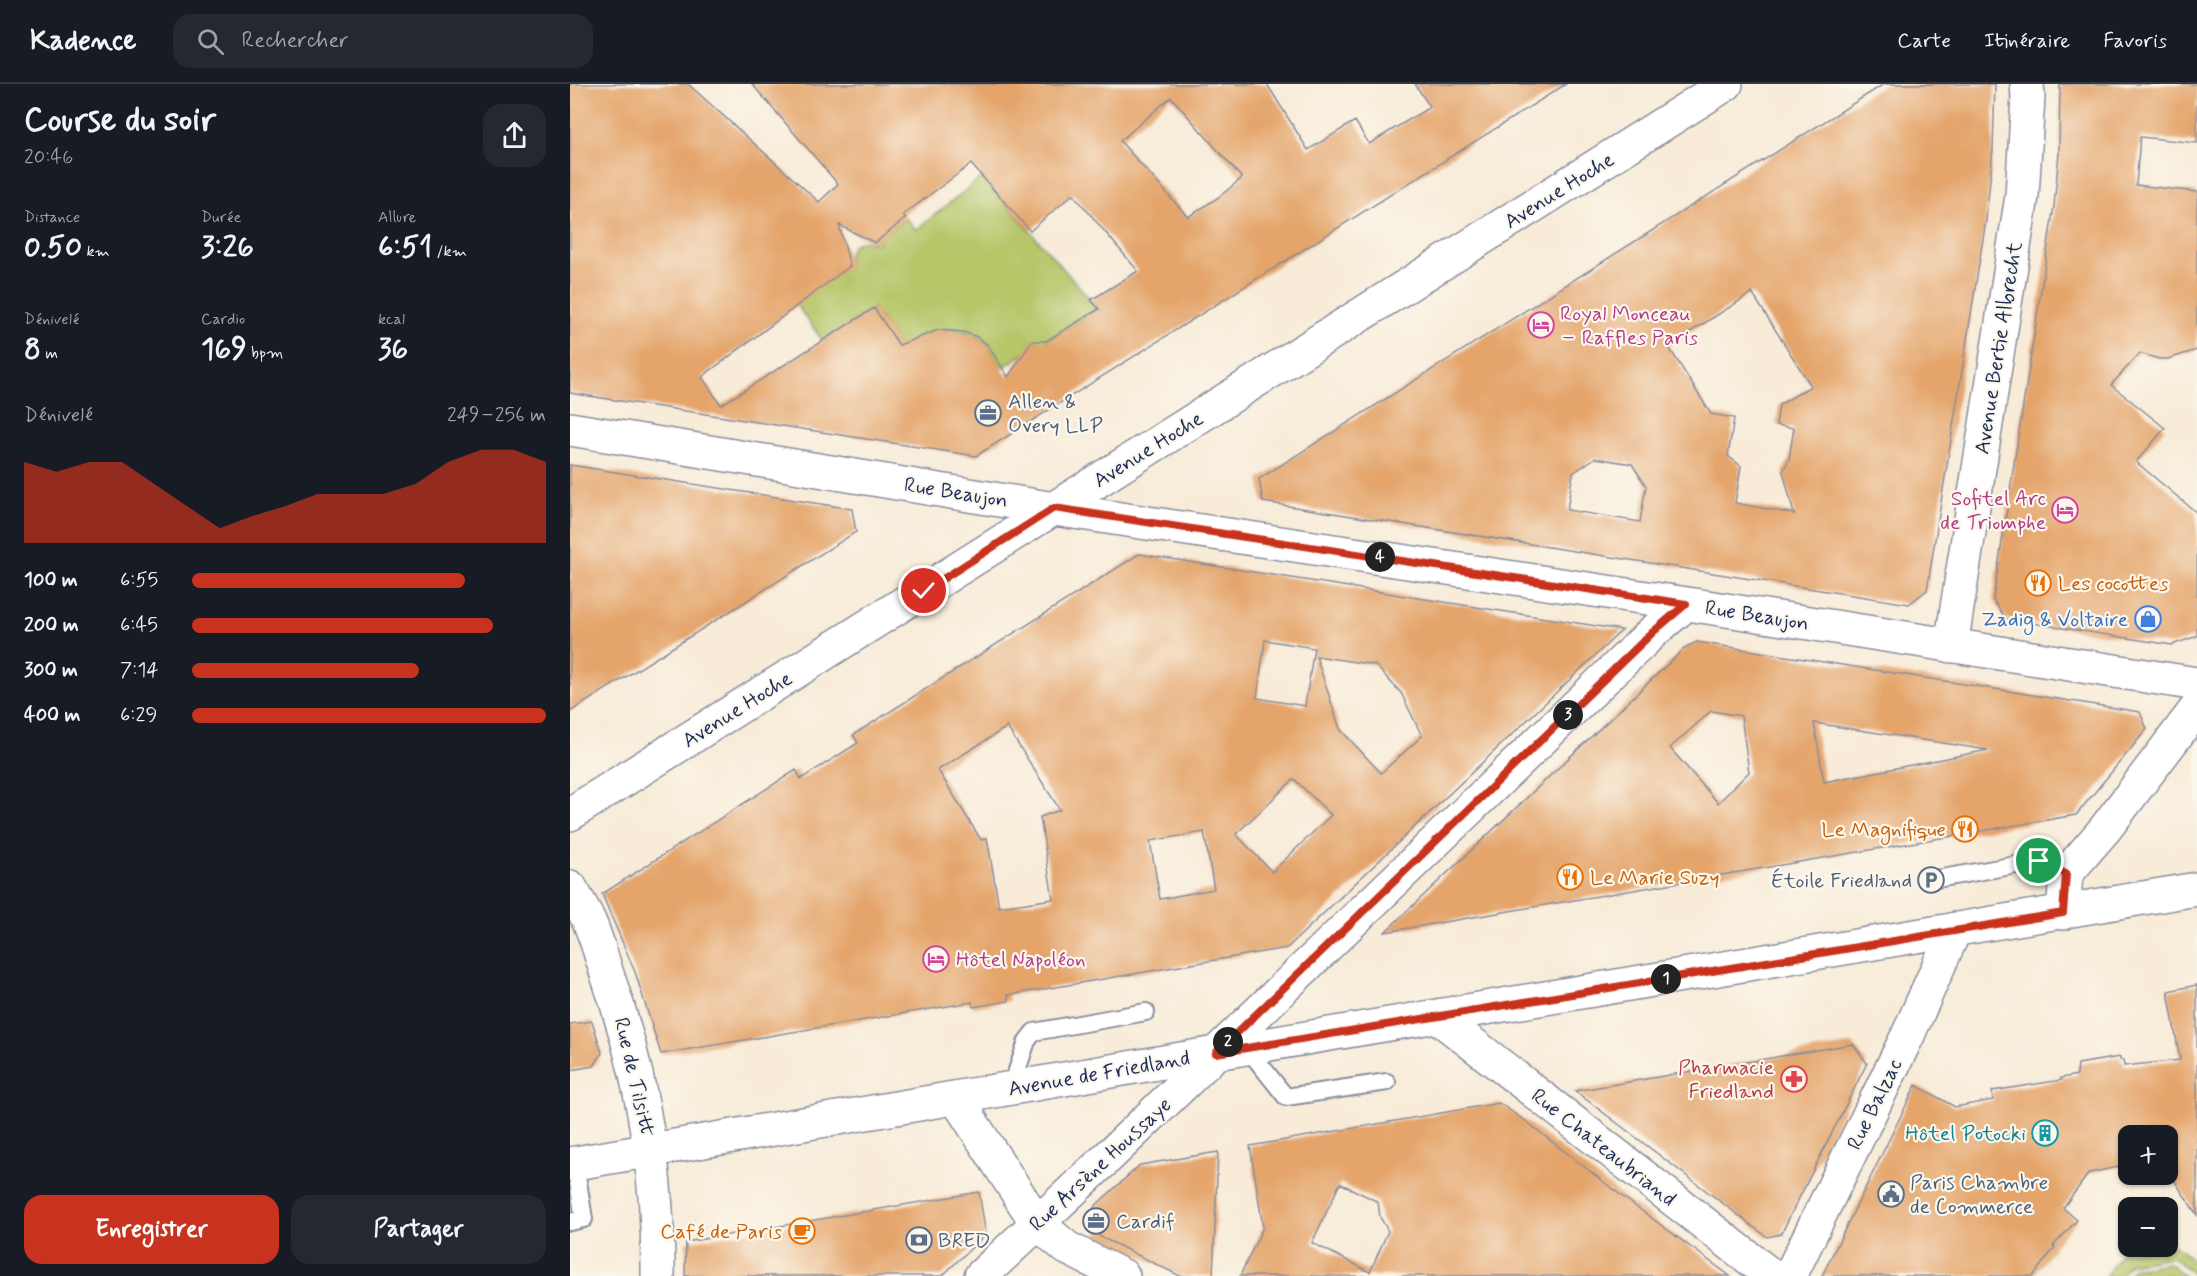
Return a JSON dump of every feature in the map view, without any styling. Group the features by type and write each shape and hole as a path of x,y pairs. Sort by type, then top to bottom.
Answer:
{"street":[{"name":"Avenue Hoche","path":"570,814 1726,84"},
{"name":"Avenue Bertie Albrecht","path":"1951,645 2022,196 2027,84"},
{"name":"Rue Beaujon","path":"570,429 1054,508 2197,684"},
{"name":"Rue Arsène Houssaye","path":"981,1276 1037,1223 1232,1051 1644,641 1686,604"},
{"path":"2078,910 2066,874 2101,833 2197,708"},
{"name":"Rue de Tilsitt","path":"570,887 588,919 620,1011 642,1098 658,1216 658,1276"},
{"name":"Avenue de Friedland","path":"572,1164 2197,889"},
{"name":"Rue Balzac","path":"1790,1276 1908,1035 1955,929"},
{"name":"Rue Chateaubriand","path":"1438,1017 1772,1276"},
{"path":"956,1098 1037,1223 1067,1248 1123,1276"}],"lane":[{"path":"1931,879 2039,861 2066,874"},
{"path":"1011,1088 1027,1041 1034,1032 1146,1012"},
{"path":"1232,1051 1286,1097 1387,1082"},
{"path":"570,1222 584,1220 572,1164"}],"green space":[{"path":"982,177 1099,309 1043,343 1038,341 1031,343 1027,352 1002,368 987,344 966,332 944,330 932,332 901,349 874,308 823,341 792,299 849,266 849,253 855,244 864,241 877,244 878,240 906,218 916,230"},
{"path":"2178,1248 2197,1263 2197,1276 2172,1257 2178,1257"},
{"path":"2118,1257 2172,1257 2129,1264 2120,1276 2106,1276"},
{"path":"2169,1263 2185,1276 2128,1276 2132,1269"}],"building":[{"path":"570,84 688,84 819,202 838,184 752,84 1267,84 1308,150 1355,121 1369,144 1430,107 1415,84 1566,84 976,456 570,393","holes":["1171,97 1242,178 1219,197 1188,217 1120,141","971,164 1030,231 1073,194 1138,271 1091,300 1099,309 1046,341 1032,341 1008,377 988,345 964,332 938,330 899,345 874,308 721,405 702,377 850,266 839,225 875,243 906,218 903,215"]},
{"path":"1884,84 1995,84 1993,149 1986,220 1927,590 1909,604 1263,502 1259,479","holes":["1752,293 1811,386 1779,405 1776,425 1794,428 1789,459 1783,471 1794,514 1735,503 1741,466 1728,456 1734,418 1711,414 1668,346","1595,458 1632,464 1646,486 1640,522 1567,510 1573,473"]},
{"path":"2060,84 2197,84 2197,143 2140,137 2136,185 2197,192 2197,350 2168,359 2159,359 2140,353 2111,385 2165,428 2136,462 2197,513 2197,636 2172,645 2006,619 1993,600 2054,206 2059,153"},
{"path":"570,465 852,509 856,532 570,712"},
{"path":"1139,554 1622,630 1287,948 1008,995 1009,1001 973,1007 972,1002 661,1054 635,972 602,894 796,770 801,779 858,743 853,735","holes":["1265,640 1314,648 1305,706 1257,698","1316,656 1375,665 1401,693 1422,736 1381,773 1340,729","1007,727 1060,810 1040,817 1053,899 999,907 987,838 981,840 938,770","1294,779 1331,815 1272,872 1236,834","1204,832 1214,889 1160,899 1150,841"]},
{"path":"1697,642 2140,712 2147,729 2076,815 1385,932 1686,647","holes":["1711,711 1741,716 1749,772 1718,803 1670,748","1814,723 1988,750 1824,782"]},
{"name":"Hôtel Potocki","path":"2197,985 2197,1215 2177,1185 2178,1125 2118,1125 2118,1167 2089,1173 2063,1208 2077,1220 2053,1246 2055,1247 2033,1276 1822,1276 1916,1085 1955,1107 1993,1100 1992,1091 2062,1080 2061,1078 2077,1075 2078,1064 2120,1057 2124,1066 2180,1060 2168,991"},
{"path":"592,1021 602,1053 594,1066 570,1070 570,1024"},
{"path":"1853,1044 1867,1063 1781,1234 1767,1237 1575,1091"},
{"path":"1499,1103 1730,1276 1240,1276 1263,1227 1250,1146","holes":["1340,1183 1378,1202 1380,1217 1388,1231 1370,1272 1312,1243"]},
{"path":"1218,1152 1213,1276 1180,1276 1099,1236 1094,1207 1140,1165"},
{"path":"979,1192 986,1234 942,1276 685,1276 686,1242"}],"place":[{"name":"Royal Monceau – Raffles Paris","path":"1541,325"},
{"name":"Allen & Overy LLP","path":"988,413"},
{"name":"Sofitel Arc de Triomphe","path":"2065,510"},
{"name":"Les cocottes","path":"2038,583"},
{"name":"Zadig & Voltaire","path":"2148,619"},
{"name":"Le Magnifique","path":"1965,829"},
{"name":"Le Marie Suzy","path":"1570,877"},
{"name":"Étoile Friedland","path":"1931,880"},
{"name":"Hôtel Napoléon","path":"936,959"},
{"name":"Pharmacie Friedland","path":"1794,1079"},
{"name":"Hôtel Potocki","path":"2045,1133"},
{"name":"Paris Chambre de Commerce","path":"1891,1194"},
{"name":"Cardif","path":"1096,1221"},
{"name":"Café de Paris","path":"802,1231"},
{"name":"BRED","path":"919,1240"}],"route":[{"path":"924,591 1054,508 1686,604 1653,632 1216,1053 1955,929 2063,913 2066,874 2039,861"}]}
